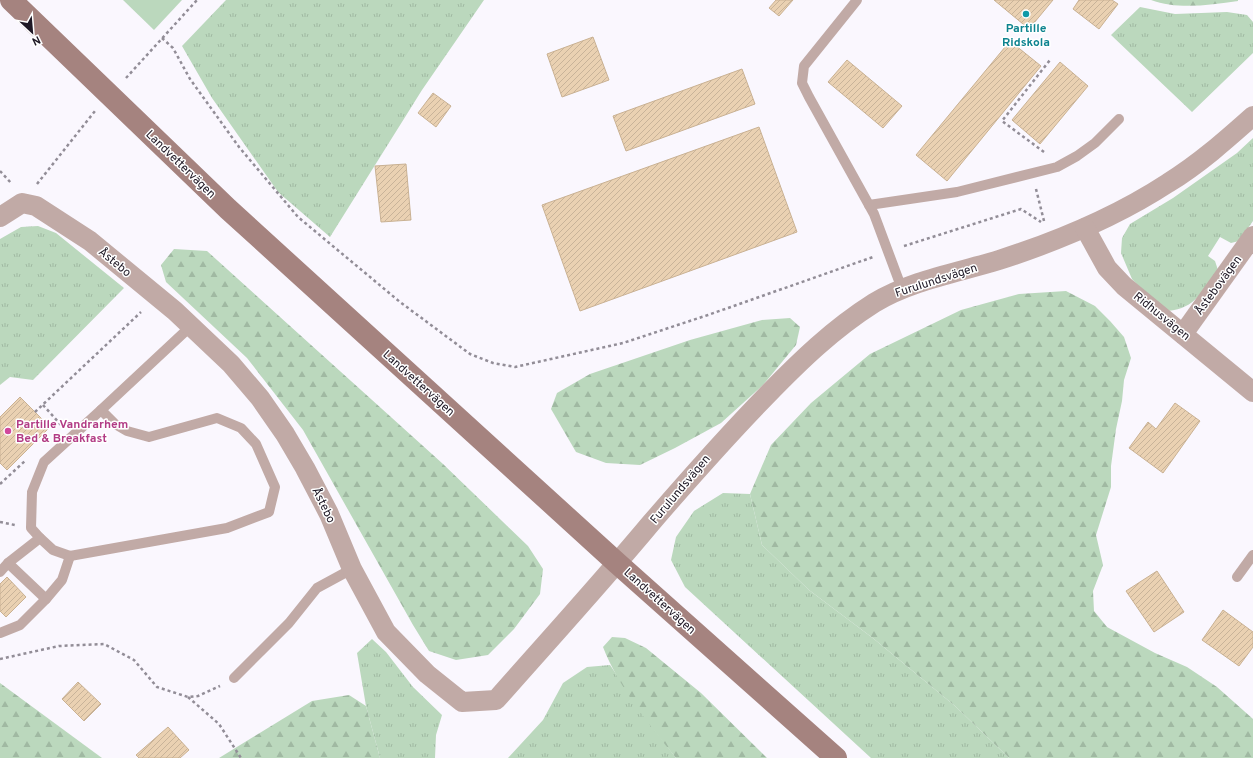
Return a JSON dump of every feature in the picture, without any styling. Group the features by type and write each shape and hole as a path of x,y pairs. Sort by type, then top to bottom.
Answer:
{"street":[{"name":"Landvettervägen","path":"11,0 228,209 617,563 836,758"},
{"name":"Furulundsvägen","path":"617,563 715,449 805,356 839,326 877,301 902,289 999,260 1108,218 1169,183 1215,150 1253,116"},
{"name":"Åstebo","path":"22,203 36,206 54,216 90,241 158,296 231,364 260,398 286,434 329,514 352,569 386,632 427,674 462,702 496,700 617,563"},
{"path":"0,217 22,203"},
{"name":"Ridhusvägen","path":"1085,228 1107,268 1124,286 1253,392"},
{"name":"Åstebovägen","path":"1183,334 1253,236"}],"lane":[{"path":"857,0 804,66 802,83 869,205 889,251 902,289"},
{"path":"869,205 957,192 1032,174 1057,166 1076,156 1095,143 1119,119"},
{"path":"101,410 115,424 128,431 149,437 217,418 241,428 256,444 275,487 269,512 226,528 70,556 53,550 31,528 32,492 44,462 191,326"},
{"path":"0,572 8,562 40,538"},
{"path":"1237,577 1253,554"},
{"path":"0,633 20,625 46,600 62,580 70,556"},
{"path":"8,562 46,600"},
{"path":"234,678 289,623 317,588 352,569"}],"path":[{"path":"122,83 197,0"},
{"path":"162,38 173,48 190,78 239,147 298,217 400,302 470,354 493,363 515,367 623,342 708,315 889,251 1021,209 1044,224 1032,174 1046,154 1002,121 1050,60"},
{"path":"22,203 96,109"},
{"path":"35,412 158,296"},
{"path":"0,659 59,646 104,644 134,660 157,687 188,697 219,724 240,758"},
{"path":"188,697 198,696 234,678"}],"green space":[{"path":"123,0 182,0 154,30"},
{"path":"226,0 484,0 422,90 330,237 278,192 212,98 182,46"},
{"path":"1151,0 1238,0 1238,1 1183,6"},
{"path":"1140,7 1175,14 1227,12 1247,15 1253,22 1253,53 1192,112 1111,35"},
{"path":"1253,138 1253,221 1239,241 1231,243 1220,237 1208,256 1215,261 1218,270 1203,291 1192,302 1178,309 1168,311 1144,292 1132,279 1121,253 1122,238 1130,224 1173,198 1237,153"},
{"path":"38,226 56,233 124,288 33,380 10,377 0,385 0,239 21,227"},
{"path":"174,249 207,251 443,464 528,546 543,569 540,594 514,629 488,655 456,660 429,651 303,430 247,358 166,282 161,265"},
{"path":"1066,291 1095,306 1110,321 1124,337 1131,358 1124,380 1122,401 1116,429 1111,466 1111,487 1096,535 1103,565 1093,591 1094,611 1107,627 1155,653 1187,667 1217,687 1253,719 1253,758 1009,758 955,706 874,639 809,590 762,545 750,494 771,445 811,403 870,354 961,310 1019,294"},
{"path":"790,318 800,327 796,345 763,385 721,423 640,465 606,463 576,452 551,409 557,393 590,374 690,340 762,320"},
{"path":"723,493 750,494 762,545 809,590 874,639 955,706 1009,758 871,758 685,587 671,560 676,537 694,511"},
{"path":"612,637 625,638 646,648 701,693 767,758 676,758 635,705 617,677 603,647"},
{"path":"372,639 386,652 413,687 442,715 436,735 435,758 380,758 366,706 357,653"},
{"path":"610,665 650,724 676,758 508,758 543,720 563,683 587,667"},
{"path":"0,683 102,758 0,758"},
{"path":"349,695 366,706 380,758 219,758 312,701"}],"building":[{"path":"776,0 793,0 779,16 769,8"},
{"name":"Partille Ridskola","path":"994,0 1053,0 1029,29"},
{"path":"1079,0 1112,0 1118,4 1099,29 1073,9"},
{"path":"593,37 609,80 562,97 547,54"},
{"path":"1010,41 1041,66 947,181 916,155"},
{"path":"847,60 902,106 883,128 828,82"},
{"path":"1060,62 1088,86 1040,144 1012,120"},
{"path":"742,69 755,104 626,151 613,116"},
{"path":"433,93 451,106 436,127 418,113"},
{"path":"759,127 797,232 580,311 542,205"},
{"path":"406,164 411,220 381,222 375,166"},
{"path":"20,397 50,427 7,470 0,463 0,417"},
{"path":"1175,403 1200,421 1163,473 1129,448 1148,422 1156,429"},
{"path":"1157,571 1184,612 1154,632 1126,591"},
{"path":"7,577 26,597 6,617 0,611 0,584"},
{"path":"1223,610 1253,632 1253,647 1239,666 1202,640"},
{"path":"78,682 101,704 84,721 62,699"},
{"path":"168,727 189,750 180,758 139,758 136,755"}],"place":[{"name":"Partille Ridskola","path":"1026,14"},
{"name":"Partille Vandrarhem Bed & Breakfast","path":"8,431"}]}
